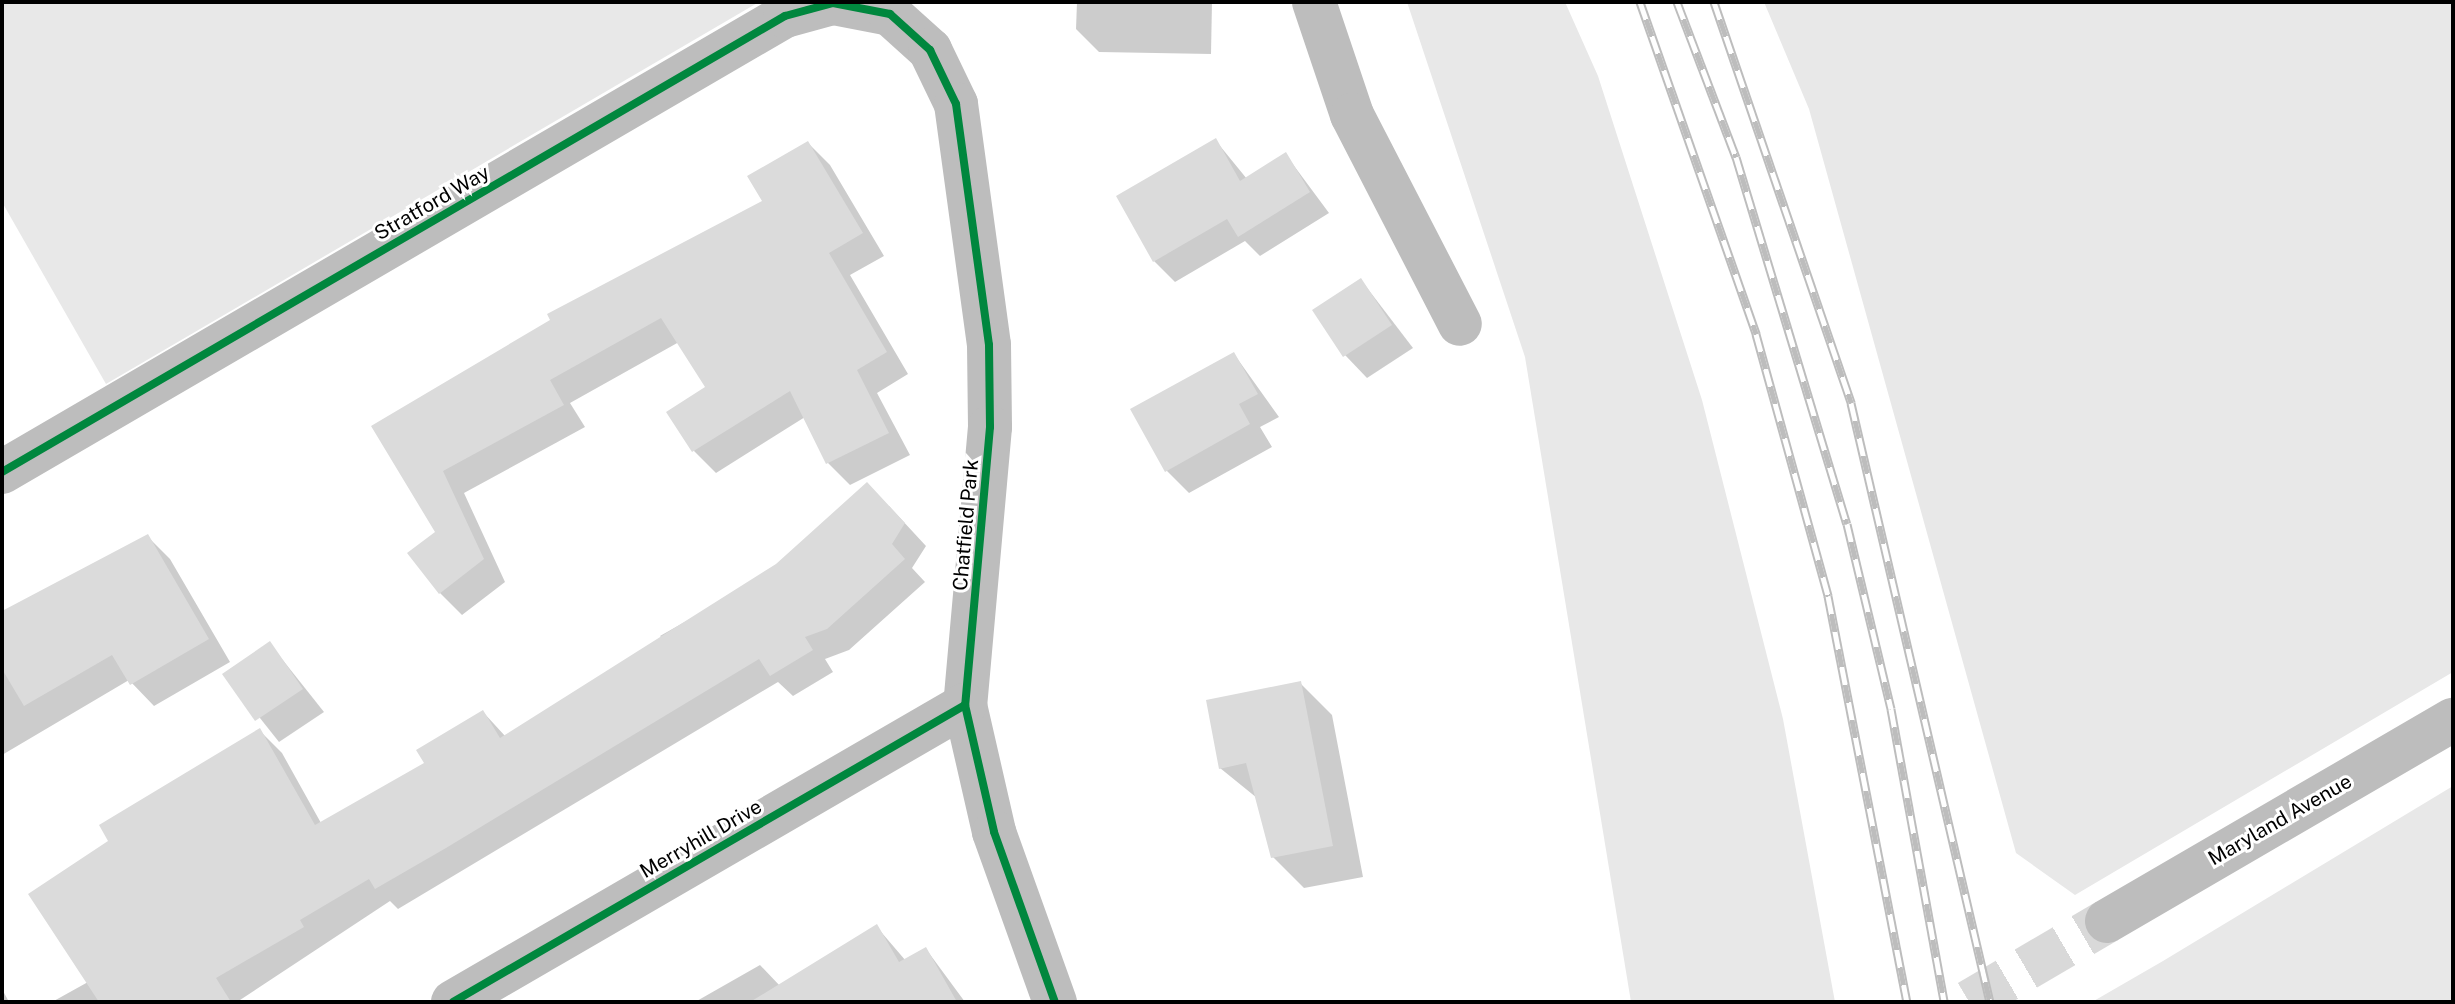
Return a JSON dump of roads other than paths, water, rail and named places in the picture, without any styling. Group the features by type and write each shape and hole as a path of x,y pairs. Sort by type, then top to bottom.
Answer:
{"street":[{"path":"1314,2 1352,115 1460,324"},
{"name":"Stratford Way","path":"2,472 785,16 833,3 897,8"},
{"name":"Chatfield Park","path":"897,8 930,50 956,104 989,345 990,427 965,705 994,832 1055,1002"},
{"name":"Merryhill Drive","path":"453,1002 965,705"},
{"name":"Maryland Avenue","path":"2107,921 2453,720"}],"tunnel":[{"path":"1969,1002 2107,921"}],"railway":[{"path":"1640,2 1756,334 1828,596 1907,1002"},
{"path":"1677,2 1736,157 1847,524 1891,709 1944,1002"},
{"path":"1714,2 1851,403 1990,1002"}]}
